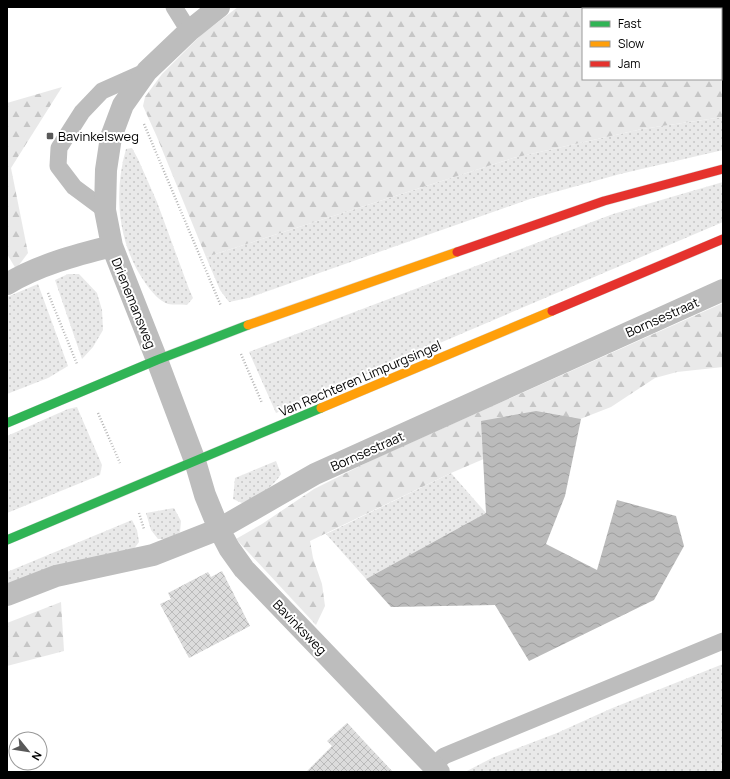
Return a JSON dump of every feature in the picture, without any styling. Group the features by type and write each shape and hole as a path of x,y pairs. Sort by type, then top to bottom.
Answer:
{"main road":[{"path":"7,423 157,360 232,331 604,201 723,169"},
{"name":"Van Rechteren Limpurgsingel","path":"7,540 723,239"}],"street":[{"name":"Drienemansweg","path":"157,360 112,246 105,210 106,170 112,137 123,105 147,71 189,30 219,7"},
{"name":"Drienemansweg","path":"10,275 40,268 88,252 112,246"},
{"name":"Bornsestraat","path":"7,595 56,576 153,555 219,529 314,474 723,290"},
{"path":"157,360 195,461"},
{"name":"Bavinksweg","path":"195,461 205,495 219,529 229,548 244,569 436,769"}],"lane":[{"path":"174,7 189,30"},
{"path":"105,210 74,187 58,166 59,148 82,112 102,91 147,71"},
{"path":"436,769 444,756 723,641"}],"path":[{"path":"123,105 143,121 273,429"}],"green space":[{"path":"238,7 723,7 723,117 642,129 513,158 206,257 143,106 145,97 162,74 202,34"},
{"path":"62,87 11,168 28,253 16,269 7,254 7,103"},
{"path":"723,117 723,150 620,174 530,199 248,298 229,302 220,290 206,257 513,158 642,129"},
{"path":"132,148 157,202 193,298 187,305 168,304 158,298 146,284 129,253 124,236 119,201 122,166 126,149"},
{"path":"723,182 723,222 276,413 249,352 613,214"},
{"path":"68,274 79,274 97,293 102,310 103,330 93,347 82,359 55,280"},
{"path":"38,284 68,366 48,378 7,394 7,297"},
{"path":"723,303 723,367 677,372 655,378 611,407 547,432 451,473 310,541 313,558 322,584 325,606 316,625 236,539 262,524 314,489 372,460"},
{"path":"77,407 102,465 100,475 7,513 7,436 68,409"},
{"path":"276,461 281,474 273,484 259,495 242,503 233,499 235,478"},
{"path":"451,473 486,513 366,579 326,534"},
{"path":"174,508 181,521 180,532 170,539 158,539 151,530 146,513"},
{"path":"132,520 137,530 139,542 133,550 7,585 7,572"},
{"path":"61,602 64,651 7,666 7,623"},
{"path":"723,664 723,772 465,772 492,758 557,733 610,709"}],"water":[{"path":"536,411 581,419 565,496 546,544 597,570 617,500 676,516 684,546 654,600 529,661 495,605 391,607 366,579 486,513 481,421"}],"building":[{"path":"222,571 250,626 189,658 160,604 171,599 168,593 208,572 211,577"},
{"path":"347,723 393,772 306,772 332,746 327,741"}],"traffic: fast":[{"path":"7,423 157,360 248,325"},
{"path":"7,540 321,408"}],"traffic: slow":[{"path":"248,325 457,252"},
{"path":"321,408 552,311"}],"traffic: jam":[{"path":"457,252 604,201 723,169"},
{"path":"552,311 723,239"}],"place":[{"name":"Bavinkelsweg","path":"50,136"}]}
